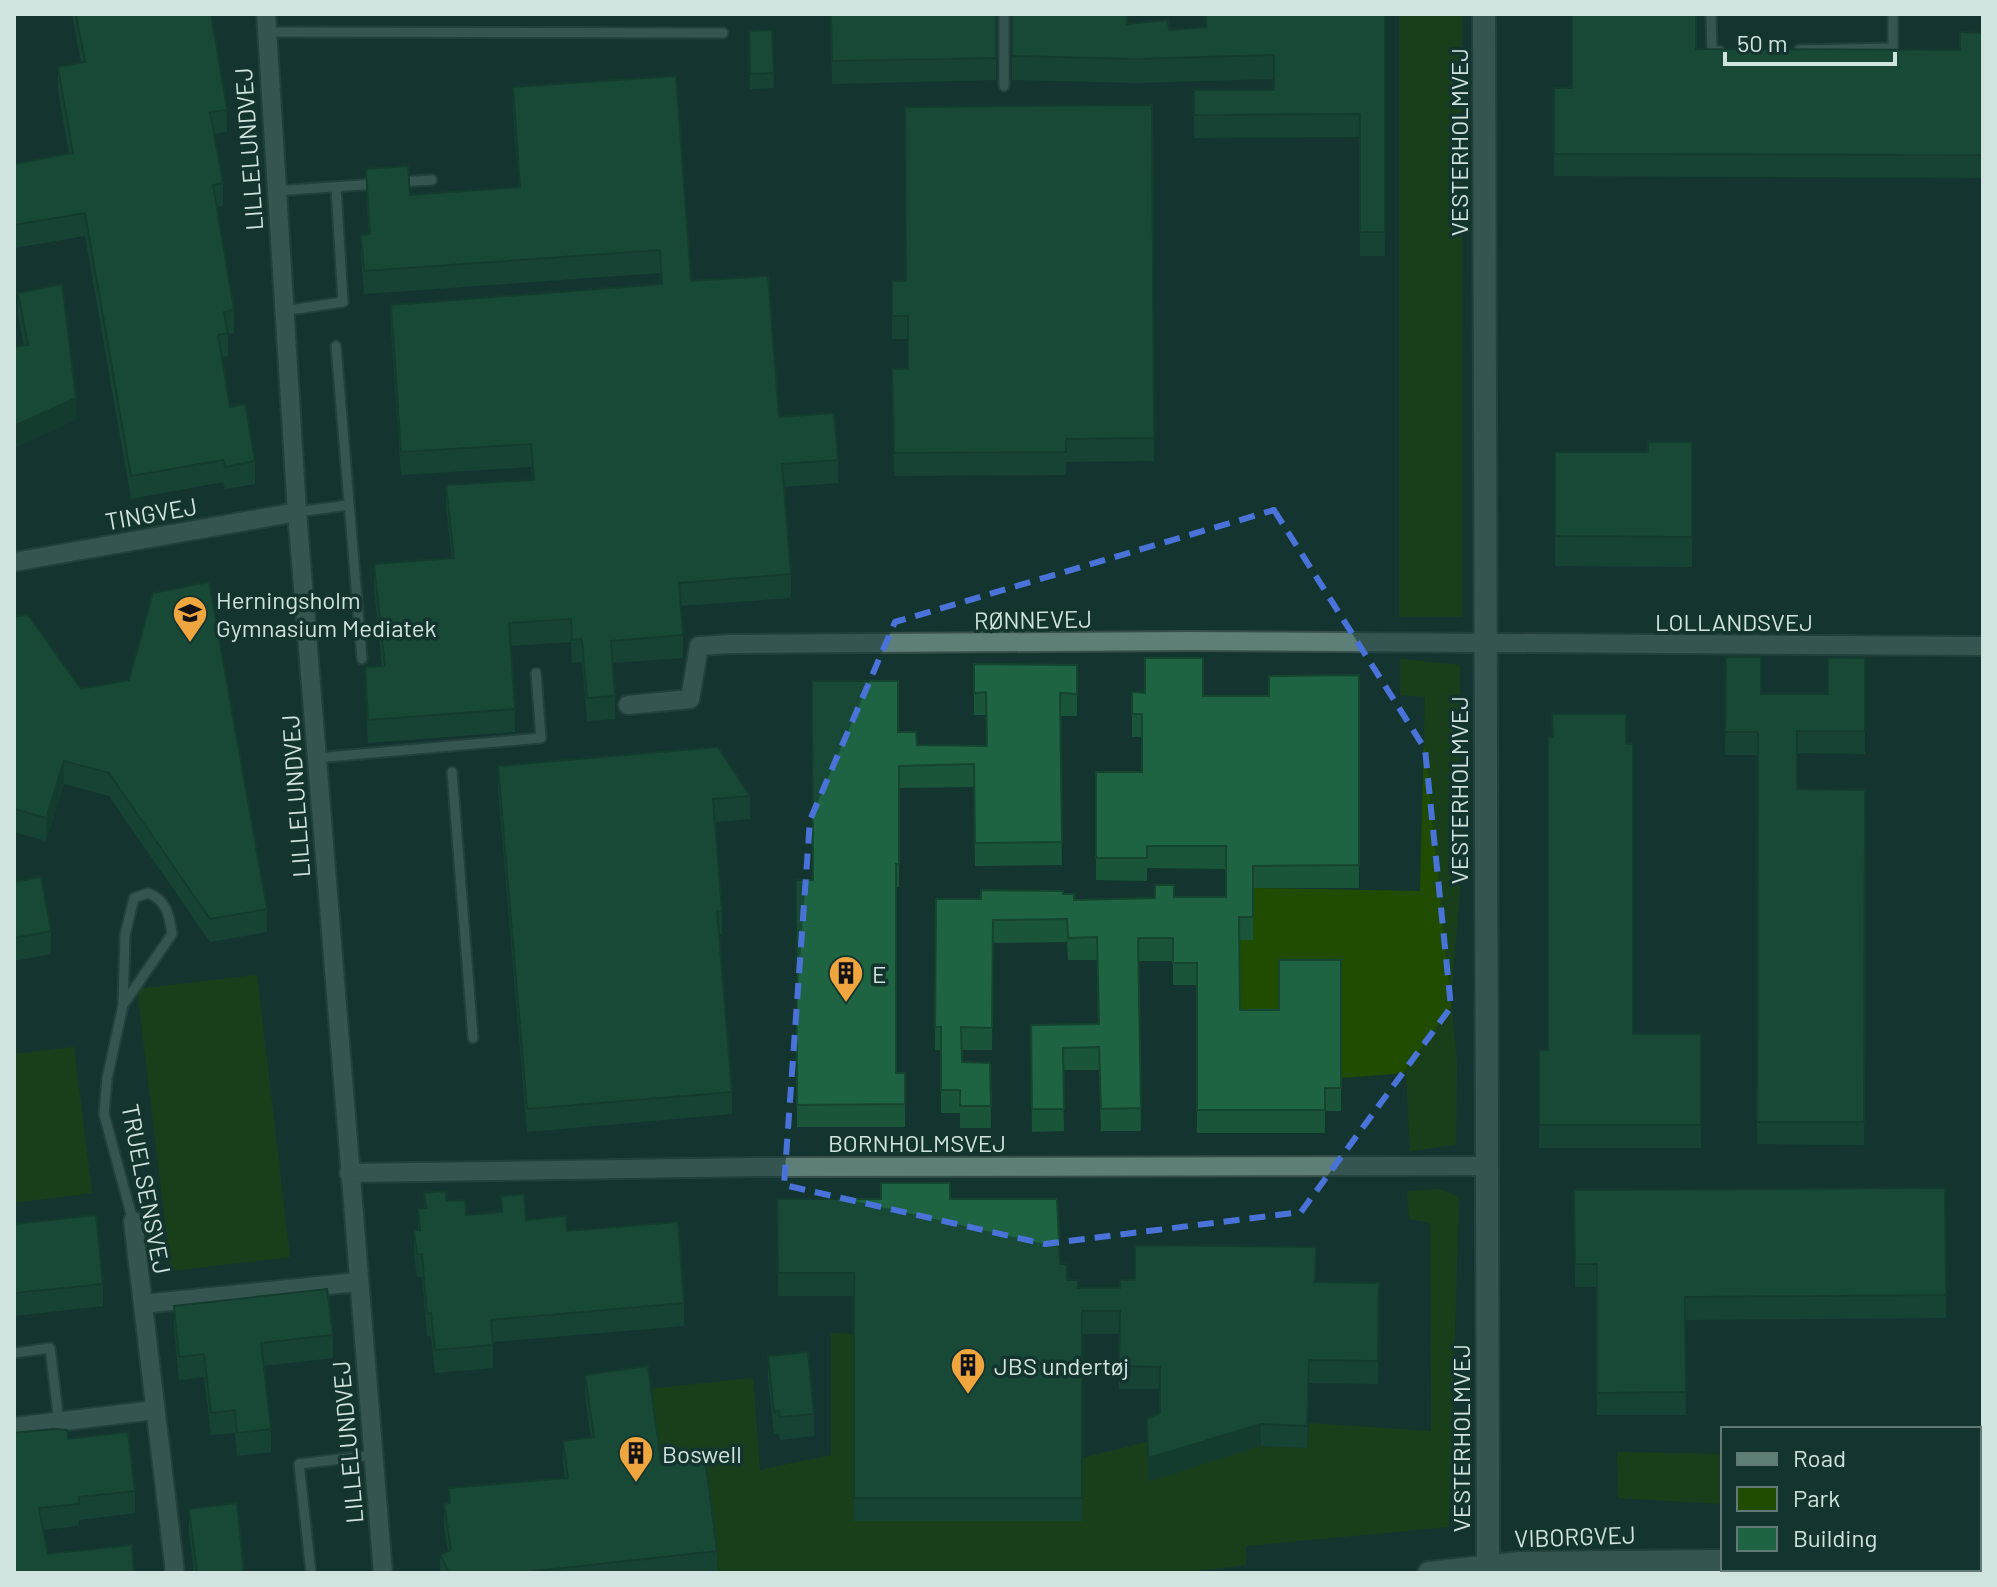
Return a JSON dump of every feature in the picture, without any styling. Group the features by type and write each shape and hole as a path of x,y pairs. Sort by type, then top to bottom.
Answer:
{"street":[{"name":"VESTERHOLMVEJ","path":"1484,14 1488,1566"},
{"name":"LILLELUNDVEJ","path":"265,23 297,512 357,1282 383,1573"},
{"name":"TINGVEJ","path":"14,562 297,512"},
{"name":"RØNNEVEJ","path":"628,705 690,699 699,646 1188,641 1484,644"},
{"name":"LOLLANDSVEJ","path":"1484,644 1983,646"},
{"name":"BORNHOLMSVEJ","path":"349,1173 771,1167 1485,1166"},
{"name":"TRUELSENSVEJ","path":"133,1221 175,1573"},
{"name":"TRUELSENSVEJ","path":"143,1304 357,1282"},
{"path":"14,1427 155,1410"},
{"name":"VIBORGVEJ","path":"1429,1573 1488,1566 1640,1560 1721,1561"},
{"path":"1860,1571 1880,1573"}],"lane":[{"path":"1004,14 1004,86"},
{"path":"1711,14 1712,51 1727,51"},
{"path":"1787,50 1893,48 1893,18"},
{"path":"265,23 723,33"},
{"path":"275,191 432,180"},
{"path":"283,311 343,302 336,187"},
{"path":"336,346 362,659"},
{"path":"297,512 349,505"},
{"path":"316,758 541,738 536,673"},
{"path":"452,772 473,1038"},
{"name":"TRUELSENSVEJ","path":"123,1005 172,934 169,913 160,899 148,893 134,898 125,935 123,1005 107,1079 104,1114 133,1221"},
{"path":"14,1353 50,1348 59,1422"},
{"path":"311,1573 299,1464 373,1455"}],"highlighted area":[{"path":"1274,510 1425,749 1451,1007 1301,1212 1045,1244 784,1185 810,820 895,622"}],"green space":[{"path":"1399,14 1462,14 1462,617 1399,617"},
{"path":"1400,659 1460,665 1461,879 1451,999 1457,1063 1456,1145 1410,1151 1406,1073 1341,1078 1279,1033 1240,1033 1239,940 1252,940 1253,888 1420,891 1425,697 1400,695"},
{"path":"257,975 290,1257 171,1271 137,989"},
{"path":"74,1047 92,1193 14,1203 14,1054"},
{"path":"1440,1189 1459,1197 1449,1527 1246,1546 1246,1565 1181,1573 717,1573 661,1487 648,1389 753,1378 760,1470 831,1455 831,1333 854,1334 854,1521 1082,1521 1082,1458 1147,1442 1149,1481 1261,1446 1307,1448 1309,1423 1431,1431 1430,1223 1409,1219 1407,1191"},
{"path":"1617,1452 1721,1454 1721,1504 1618,1498"}],"building":[{"path":"76,14 211,14 227,110 210,112 223,183 213,185 234,310 224,312 228,333 218,335 230,407 245,404 255,461 225,467 223,460 131,476 85,213 14,225 14,164 73,153 58,67 85,62"},
{"path":"831,14 996,14 996,58 832,61"},
{"path":"1012,14 1127,14 1127,24 1168,20 1169,30 1206,27 1206,14 1385,14 1385,232 1360,232 1360,114 1194,115 1194,90 1274,90 1274,55 1136,59 1012,56"},
{"path":"1572,14 1696,14 1696,49 1960,50 1960,32 1983,33 1983,155 1554,154 1554,88 1572,88"},
{"path":"772,30 774,73 750,74 749,31"},
{"path":"676,76 691,281 768,276 779,417 834,413 838,460 782,464 791,574 679,583 683,635 611,641 615,696 587,698 582,639 572,640 571,619 509,623 515,709 368,720 365,667 385,666 374,564 454,558 446,485 534,480 531,444 401,452 391,305 662,284 660,250 364,271 361,235 370,234 366,169 408,166 410,195 520,187 513,87"},
{"path":"1152,105 1154,438 1066,439 1066,452 894,453 892,369 908,369 908,316 892,316 892,281 906,281 905,107"},
{"path":"62,284 76,398 14,426 14,347 28,345 18,293"},
{"path":"1648,442 1692,442 1692,537 1555,536 1555,452 1648,452"},
{"path":"209,582 267,909 210,919 109,773 64,761 46,818 14,809 14,617 28,615 81,689 129,680 153,593"},
{"path":"1726,657 1761,657 1761,694 1828,694 1828,658 1865,658 1865,731 1797,731 1797,789 1865,790 1864,1122 1757,1122 1758,732 1725,732"},
{"path":"1145,658 1203,658 1203,696 1269,696 1269,676 1359,675 1359,865 1253,866 1253,917 1239,917 1240,1010 1279,1010 1279,960 1341,960 1341,1088 1325,1088 1325,1110 1197,1110 1197,963 1173,963 1173,938 1138,938 1141,1108 1101,1109 1099,1047 1063,1048 1064,1109 1032,1109 1031,1025 1099,1024 1097,937 1068,938 1067,919 993,920 992,1028 961,1027 962,1062 990,1063 991,1106 960,1106 960,1090 941,1090 941,1027 935,1027 936,899 981,899 981,890 1063,891 1063,894 1074,894 1074,900 1155,898 1155,885 1174,885 1174,897 1226,897 1226,846 1147,846 1147,858 1096,858 1096,772 1142,772 1142,714 1132,714 1132,692 1145,693"},
{"path":"974,664 1077,665 1077,694 1060,693 1062,842 975,843 974,764 899,766 896,1073 905,1073 905,1104 797,1105 796,880 813,880 812,681 898,681 898,732 916,732 917,745 987,746 986,692 974,693"},
{"path":"1552,714 1626,714 1626,744 1633,744 1633,1034 1701,1034 1701,1125 1539,1125 1539,1050 1548,1050 1548,738 1553,737"},
{"path":"718,747 750,796 713,799 722,911 717,911 732,1092 527,1109 498,766"},
{"path":"41,877 51,931 14,938 14,882"},
{"path":"881,1183 950,1183 950,1199 1057,1199 1060,1264 1067,1264 1067,1280 1078,1280 1078,1288 1120,1288 1120,1280 1135,1280 1135,1245 1316,1247 1315,1282 1379,1283 1378,1361 1309,1360 1307,1426 1261,1424 1148,1458 1147,1419 1160,1413 1160,1367 1119,1366 1120,1311 1082,1311 1082,1498 854,1498 854,1273 778,1273 777,1199 881,1199"},
{"path":"1945,1188 1946,1295 1685,1297 1686,1392 1597,1393 1597,1264 1575,1264 1574,1190"},
{"path":"446,1191 446,1201 465,1200 466,1215 502,1212 501,1196 524,1194 526,1220 566,1216 567,1231 678,1222 684,1303 491,1320 493,1345 435,1350 431,1313 427,1314 422,1254 417,1254 414,1230 420,1230 418,1209 426,1208 424,1193"},
{"path":"96,1215 103,1284 14,1293 14,1224"},
{"path":"327,1289 333,1335 261,1343 271,1429 237,1433 235,1410 211,1413 204,1354 179,1357 174,1306"},
{"path":"808,1352 814,1414 780,1417 779,1411 774,1412 768,1356"},
{"name":"Boswell","path":"648,1366 661,1464 705,1458 717,1551 518,1573 449,1573 440,1555 451,1550 444,1504 450,1503 449,1488 568,1478 563,1441 594,1437 585,1375"},
{"path":"67,1430 68,1439 128,1432 135,1491 79,1497 79,1504 39,1508 48,1554 132,1545 134,1573 14,1573 14,1433"},
{"path":"237,1503 244,1573 197,1573 189,1509"}],"place":[{"name":"Herningsholm Gymnasium Mediatek","path":"190,644"},
{"name":"E","path":"846,1004"},
{"name":"JBS undertøj","path":"968,1396"},
{"name":"Boswell","path":"636,1484"}]}
